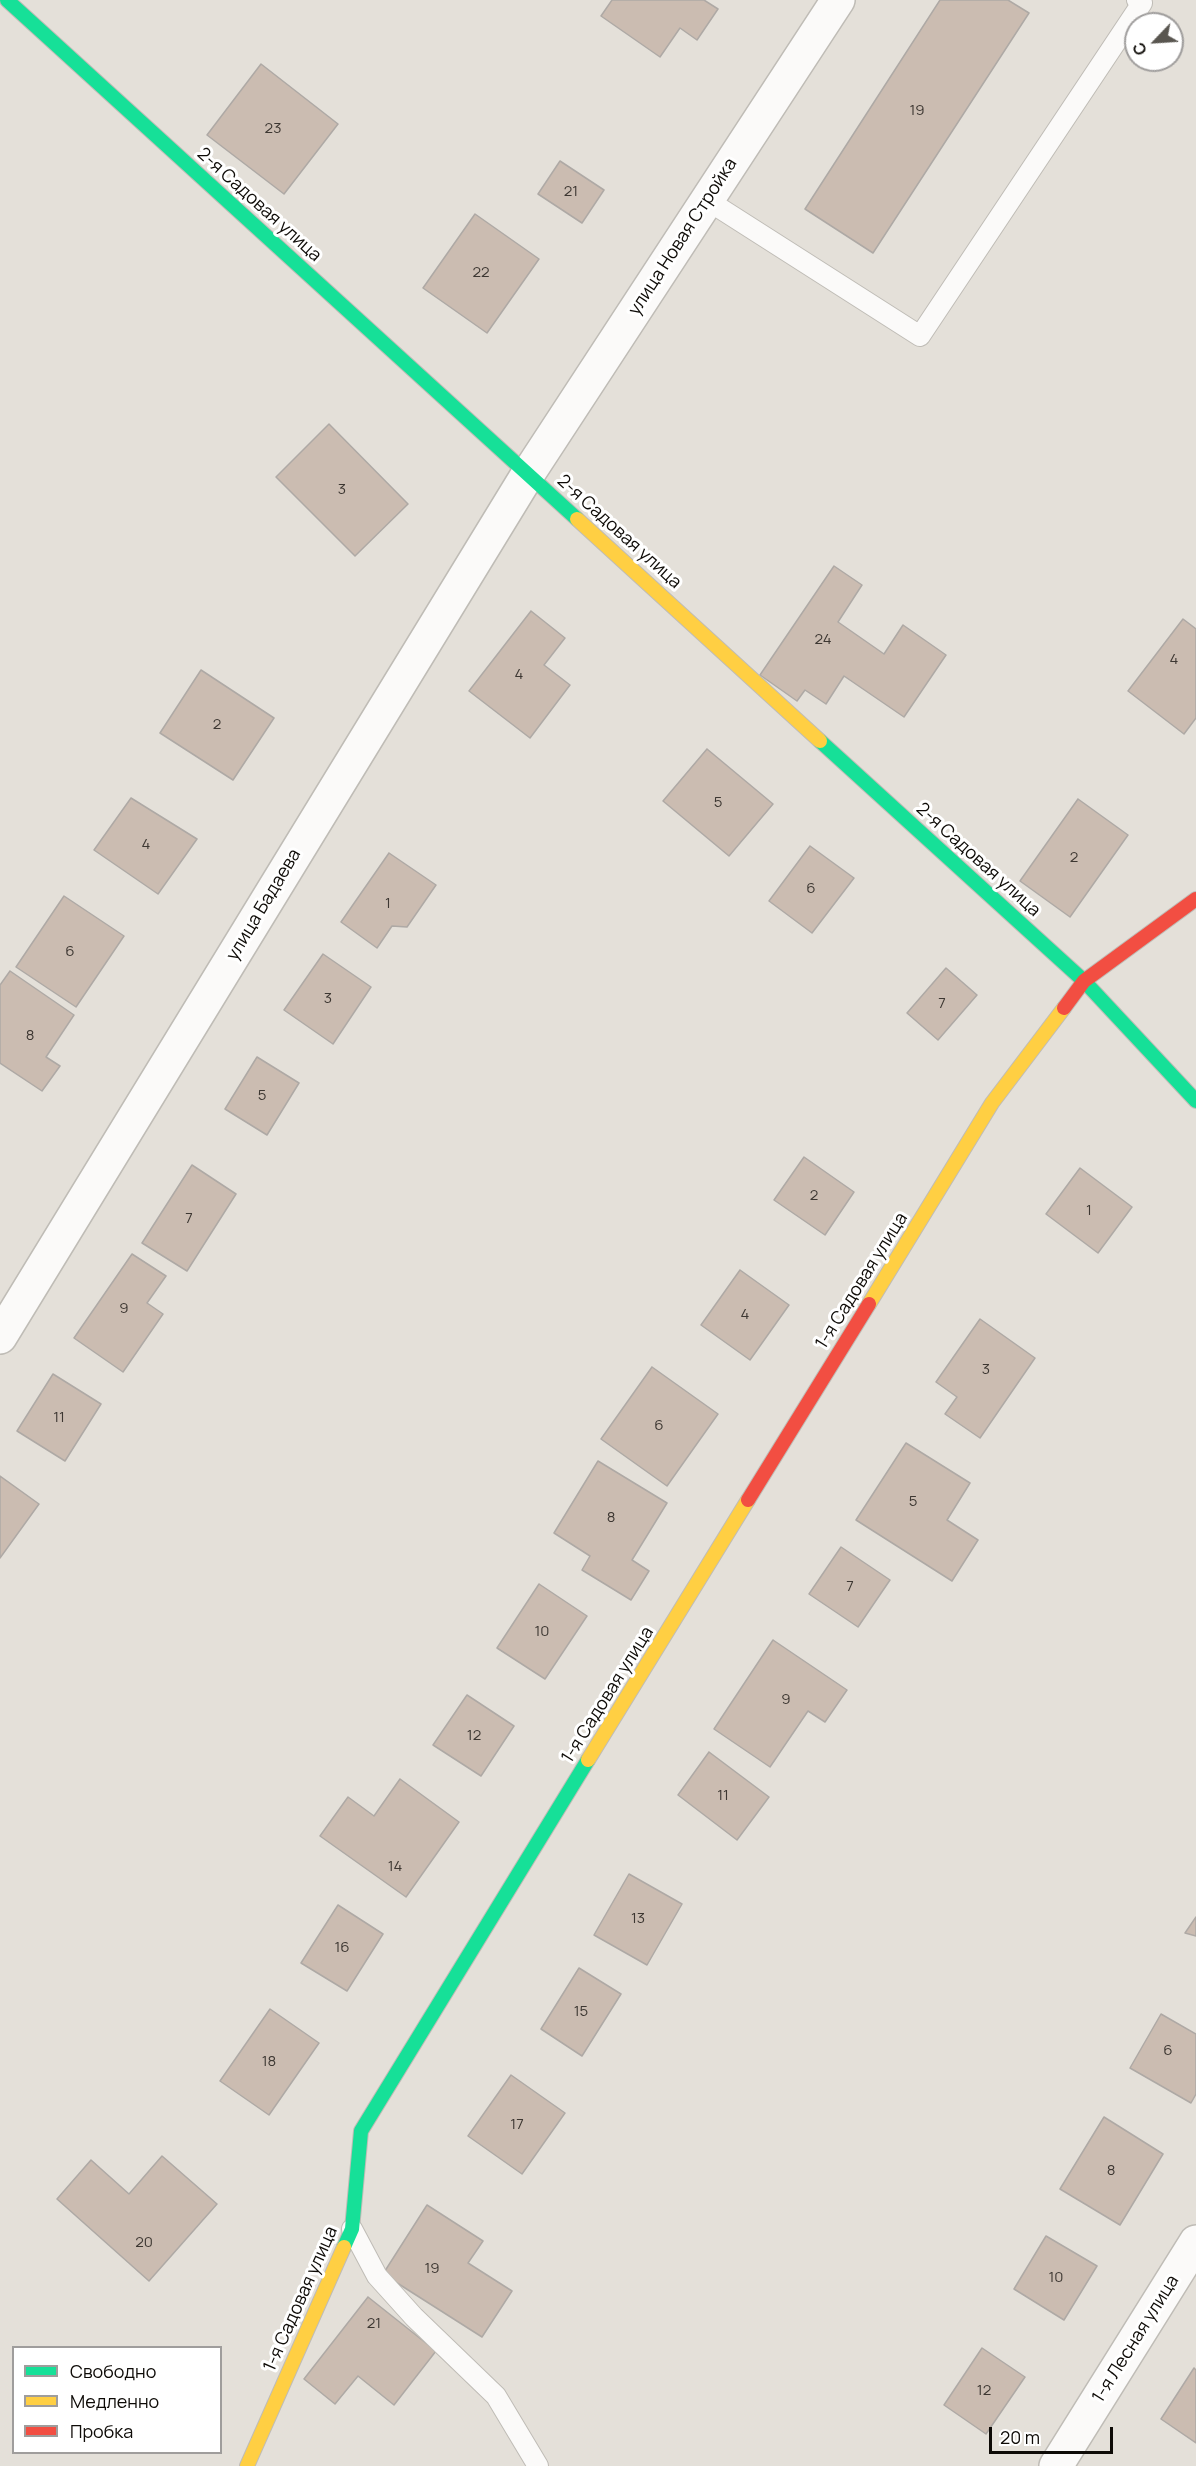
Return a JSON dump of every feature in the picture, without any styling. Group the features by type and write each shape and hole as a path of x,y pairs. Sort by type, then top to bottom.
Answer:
{"street":[{"name":"2-я Садовая улица","path":"7,0 1084,981 1196,1101"},
{"name":"улица Новая Стройка","path":"528,474 838,0"},
{"name":"улица Бадаева","path":"0,1337 528,474"},
{"name":"1-я Садовая улица","path":"247,2466 352,2229 361,2131 992,1103 1084,981 1196,899"},
{"name":"1-я Лесная улица","path":"1056,2466 1196,2242"}],"lane":[{"path":"707,200 920,336 1142,3 1137,0"},
{"path":"352,2229 377,2276 414,2317 496,2396 538,2466"}],"building":[{"path":"612,0 704,0 718,9 697,40 680,28 660,57 601,16"},
{"path":"940,0 1008,0 1029,13 873,253 805,209"},
{"path":"261,64 338,124 284,194 207,135"},
{"path":"560,161 604,190 582,223 538,194"},
{"path":"475,214 539,259 487,333 423,288"},
{"path":"329,424 408,504 355,556 276,477"},
{"path":"834,566 862,585 838,622 884,654 903,625 946,655 904,717 844,676 826,704 805,690 797,701 760,675"},
{"path":"531,611 565,638 544,665 570,685 530,738 469,691"},
{"path":"1183,619 1196,629 1196,718 1184,734 1128,691"},
{"path":"201,670 274,718 233,780 160,733"},
{"path":"707,749 773,804 729,856 663,801"},
{"path":"131,798 197,839 158,894 94,850"},
{"path":"1078,799 1128,835 1070,917 1020,881"},
{"path":"810,846 854,878 812,933 769,901"},
{"path":"389,853 436,885 407,927 392,926 377,948 341,922"},
{"path":"64,896 124,936 76,1007 16,967"},
{"path":"323,954 371,987 333,1044 284,1010"},
{"path":"946,968 977,995 938,1040 907,1013"},
{"path":"10,971 74,1015 46,1057 60,1066 42,1091 0,1063 0,985"},
{"path":"257,1057 299,1083 267,1135 225,1109"},
{"path":"804,1157 854,1192 825,1235 774,1200"},
{"path":"192,1165 236,1194 187,1271 142,1243"},
{"path":"1080,1168 1132,1207 1098,1253 1046,1214"},
{"path":"132,1254 166,1276 147,1303 163,1314 123,1372 74,1338"},
{"path":"740,1270 789,1305 750,1360 701,1325"},
{"path":"980,1319 1035,1358 980,1438 945,1414 957,1397 936,1382"},
{"path":"652,1367 718,1414 667,1486 601,1439"},
{"path":"53,1374 101,1404 65,1461 17,1431"},
{"path":"906,1443 970,1483 947,1520 978,1540 952,1581 856,1520"},
{"path":"598,1461 667,1503 632,1560 649,1571 631,1600 582,1570 590,1556 554,1533"},
{"path":"0,1476 39,1504 0,1558"},
{"path":"841,1547 890,1580 858,1627 809,1594"},
{"path":"539,1584 587,1616 545,1679 497,1648"},
{"path":"773,1640 847,1690 825,1722 808,1711 770,1767 714,1729"},
{"path":"467,1695 514,1726 481,1776 433,1745"},
{"path":"709,1752 769,1797 737,1840 678,1795"},
{"path":"400,1779 459,1822 406,1897 320,1836 348,1797 374,1816"},
{"path":"629,1874 682,1904 647,1965 594,1935"},
{"path":"338,1905 383,1934 347,1991 301,1963"},
{"path":"1196,1917 1196,1936 1185,1933"},
{"path":"579,1968 621,1994 582,2056 541,2029"},
{"path":"270,2009 319,2043 269,2115 220,2081"},
{"path":"1161,2014 1196,2034 1196,2094 1191,2103 1130,2068"},
{"path":"511,2075 565,2113 522,2174 468,2136"},
{"path":"1104,2117 1163,2154 1120,2225 1060,2189"},
{"path":"162,2156 217,2204 149,2281 57,2199 91,2160 129,2194"},
{"path":"427,2205 483,2241 468,2263 512,2291 482,2337 383,2274"},
{"path":"1046,2236 1097,2266 1064,2320 1014,2289"},
{"path":"368,2297 436,2351 394,2405 358,2376 335,2404 304,2379"},
{"path":"982,2348 1025,2377 986,2434 944,2405"},
{"path":"1194,2368 1196,2370 1196,2443 1161,2419"}],"traffic: fast":[{"path":"7,0 577,519"},
{"path":"820,741 1084,981 1196,1101"},
{"path":"344,2247 352,2229 361,2131 588,1760"}],"traffic: slow":[{"path":"577,519 820,741"},
{"path":"869,1304 992,1103 1064,1008"},
{"path":"588,1760 748,1500"},
{"path":"247,2466 344,2247"}],"traffic: jam":[{"path":"1064,1008 1084,981 1196,899"},
{"path":"748,1500 869,1304"}]}
